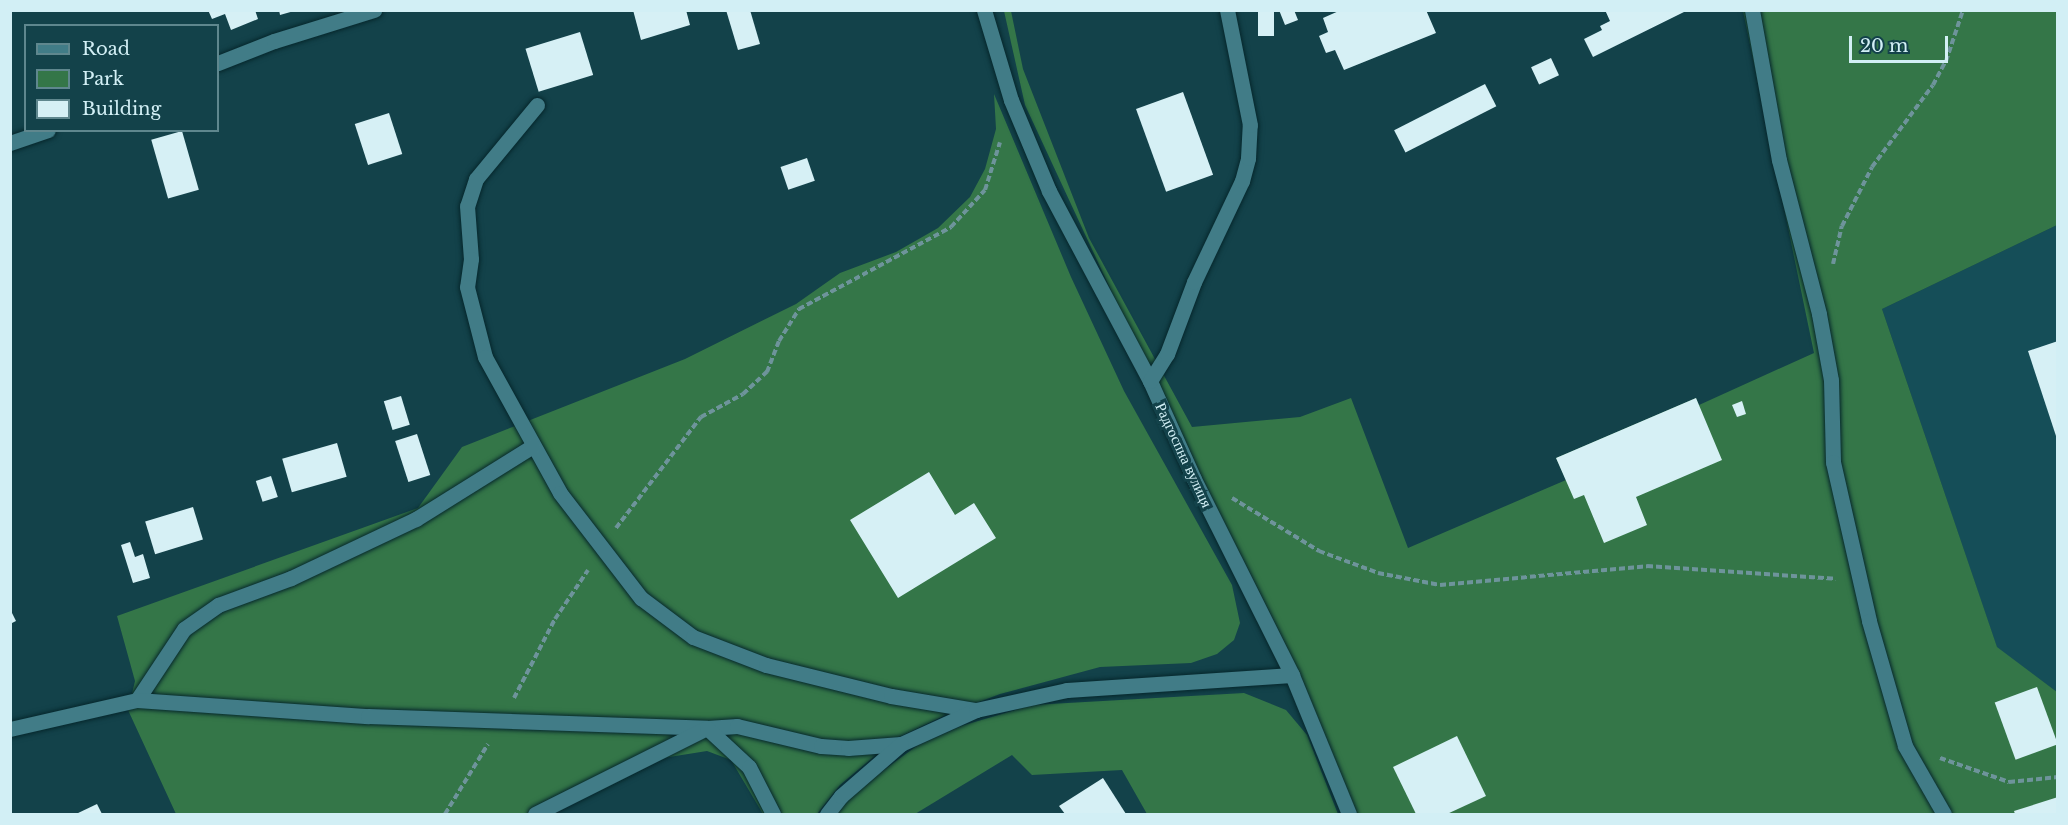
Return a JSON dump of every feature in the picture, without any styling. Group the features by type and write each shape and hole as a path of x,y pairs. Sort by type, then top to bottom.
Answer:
{"street":[{"path":"219,63 274,40 374,10"},
{"name":"Радгоспна вулиця","path":"984,10 1011,100 1049,190 1150,381 1194,479 1292,675 1349,814"},
{"path":"1150,381 1167,354 1194,282 1242,182 1248,158 1250,125 1227,10"},
{"path":"1752,10 1779,160 1819,314 1831,380 1833,462 1861,581 1905,746 1944,814"},
{"path":"537,105 476,179 467,215 471,259 467,287 485,357 560,493 641,598 693,637 766,665 891,696 976,710"},
{"path":"10,144 43,132"},
{"path":"136,700 184,629 218,605 291,578 416,519 533,446"},
{"path":"827,814 841,796 901,744 976,710 1067,690 1292,675"},
{"path":"10,729 136,700 368,716 707,728 737,726 821,746 848,748 901,744"},
{"path":"535,814 707,728"},
{"path":"707,728 749,767 773,814"}],"path":[{"path":"1831,270 1842,226 1872,167 1933,85 1946,61 1964,10"},
{"path":"445,814 503,719 555,619 603,548 701,417 743,394 767,372 779,341 799,309 951,227 985,190 997,158 1011,100"},
{"path":"1194,479 1244,504 1319,551 1378,573 1440,585 1647,566 1861,581"},
{"path":"1905,746 2009,782 2058,777"}],"shaded area":[{"path":"2057,225 2057,692 1997,648 1882,309"}],"green space":[{"path":"1004,11 1011,11 1023,69 1089,238 1192,427 1300,417 1351,398 1408,548 1566,480 1556,458 1696,398 1699,405 1814,353 1743,11 2057,11 2057,225 1882,309 1997,647 2057,692 2057,814 1354,814 1025,105"},
{"path":"994,94 1071,277 1124,391 1232,585 1240,623 1234,640 1217,654 1191,663 1100,667 1000,694 950,713 895,739 840,785 817,814 763,814 731,760 707,751 663,758 552,814 176,814 128,710 135,681 117,616 418,508 462,447 685,359 796,304 840,273 896,252 938,228 970,197 985,169 996,129"},
{"path":"1244,693 1286,710 1307,735 1338,814 1147,814 1122,770 1032,775 1012,755 915,814 834,814 847,797 918,745 961,726 1032,705"}],"building":[{"path":"208,10 255,10 258,19 231,30 225,14 212,19"},
{"path":"279,10 294,10 294,11 280,15"},
{"path":"633,10 686,10 690,25 641,40"},
{"path":"726,10 750,10 760,44 738,50"},
{"path":"1258,10 1274,10 1274,36 1258,36"},
{"path":"1279,10 1294,10 1298,20 1285,25"},
{"path":"1341,10 1426,10 1436,33 1344,70 1335,50 1326,53 1319,36 1328,32 1323,18"},
{"path":"1605,10 1683,10 1684,12 1593,57 1584,39 1602,30 1600,26 1610,21"},
{"path":"580,32 593,75 539,92 525,49"},
{"path":"1551,58 1559,75 1539,85 1531,67"},
{"path":"1485,84 1496,106 1405,153 1394,130"},
{"path":"1183,92 1213,175 1166,192 1136,109"},
{"path":"389,113 402,154 368,165 355,124"},
{"path":"182,132 199,190 168,198 151,140"},
{"path":"807,158 815,181 788,190 781,167"},
{"path":"2058,341 2058,439 2057,439 2028,351"},
{"path":"401,396 410,425 393,430 384,401"},
{"path":"1696,398 1722,460 1636,497 1647,525 1604,543 1584,495 1574,499 1556,458"},
{"path":"1742,401 1746,414 1737,417 1732,405"},
{"path":"417,434 430,475 408,482 395,441"},
{"path":"337,443 347,477 292,492 282,459"},
{"path":"929,472 955,515 974,503 996,538 898,598 850,520"},
{"path":"271,476 278,497 263,502 256,481"},
{"path":"193,507 203,540 155,554 145,522"},
{"path":"130,542 135,557 143,554 150,578 133,583 121,545"},
{"path":"10,609 16,621 10,624"},
{"path":"2037,687 2058,744 2016,760 1995,702"},
{"path":"1457,736 1486,796 1447,814 1416,814 1393,767"},
{"path":"1103,778 1126,814 1065,814 1059,806"},
{"path":"2058,797 2058,814 2015,814 2014,811"},
{"path":"97,804 102,814 76,814"}]}
